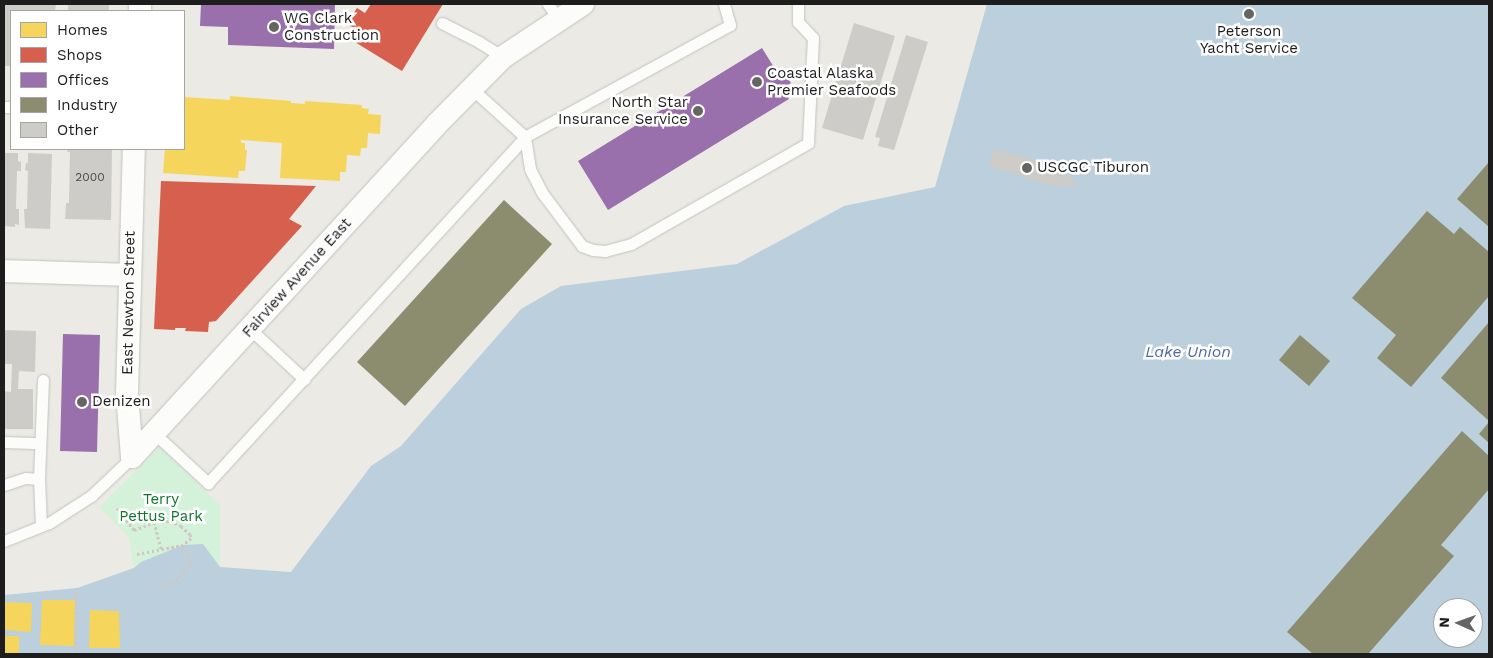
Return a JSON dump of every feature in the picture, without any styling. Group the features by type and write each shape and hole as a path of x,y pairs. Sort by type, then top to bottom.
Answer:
{"street":[{"name":"Fairview Avenue East","path":"132,457 503,57 553,11 583,4"},
{"name":"East Newton Street","path":"132,457 127,393 134,150"},
{"path":"4,271 129,275"}],"lane":[{"path":"154,433 208,483 525,137 730,25 724,4"},
{"path":"472,89 525,137 530,169 543,194 582,246 593,250 605,251 631,244 808,143 813,38 798,22 798,4"},
{"path":"442,23 503,57"},
{"path":"250,329 304,379"},
{"path":"41,526 39,479 43,380"},
{"path":"4,442 40,443"},
{"name":"Fairview Avenue East","path":"4,541 41,526 91,496 132,457"},
{"path":"4,485 26,478 39,479"}],"path":[{"path":"116,508 134,530 154,522 170,521 181,526 191,538 183,545 137,554"},
{"path":"154,522 160,548"},
{"path":"159,586 175,582 190,564 183,545"},
{"path":"76,588 76,654"}],"green space":[{"name":"Terry Pettus Park","path":"160,447 220,505 220,567 160,556 141,562 134,568 129,538 99,507"}],"water":[{"name":"Lake Union","path":"987,4 1489,4 1489,654 4,654 4,595 77,588 134,568 141,562 183,545 203,544 220,567 291,572 371,466 401,446 521,309 561,286 737,264 844,206 935,187"}],"building: Homes":[{"path":"230,96 305,104 305,101 362,105 362,108 369,109 368,114 381,115 380,134 368,133 367,148 361,148 360,156 347,155 346,172 340,172 340,181 280,178 282,143 241,140 241,143 245,143 245,150 247,150 245,171 239,171 238,178 163,173 165,150 185,150 185,97 230,100"},
{"path":"42,600 75,600 74,646 40,645"},
{"path":"4,602 32,603 31,632 4,630"},
{"path":"90,610 119,611 120,648 89,648"},
{"path":"4,636 19,636 19,654 4,654"}],"building: Shops":[{"path":"371,4 443,4 402,71 350,39 356,29 347,24 357,8 365,13"},
{"path":"161,181 316,186 289,219 302,226 216,321 209,322 208,332 185,331 186,328 175,328 175,330 154,329"}],"building: Offices":[{"name":"WG Clark Construction","path":"201,4 335,4 334,49 228,45 228,27 200,26"},
{"path":"762,48 780,77 785,74 791,83 783,88 789,99 608,210 578,161"},
{"path":"63,334 100,335 97,452 60,451"}],"building: Industry":[{"path":"1489,162 1489,227 1457,199"},
{"path":"504,200 552,244 405,406 357,362"},
{"path":"1427,211 1454,234 1460,227 1489,252 1489,296 1411,387 1377,358 1396,335 1352,298"},
{"path":"1489,322 1489,421 1441,378"},
{"path":"1300,335 1330,361 1309,386 1279,360"},
{"path":"1489,422 1489,443 1479,434"},
{"path":"1462,431 1489,456 1489,489 1441,545 1454,556 1368,654 1313,654 1287,632"}],"building: Other":[{"path":"4,4 56,4 55,10 10,10 10,66 5,66"},
{"path":"68,4 109,4 109,10 68,10"},
{"path":"854,23 895,36 863,140 822,128"},
{"path":"906,35 928,42 894,150 878,146 880,138 875,137"},
{"name":"USCGC Tiburon","path":"994,149 1053,165 1069,175 1077,184 1066,187 1048,185 989,166"},
{"path":"68,150 112,150 111,220 65,219 66,203 69,203 70,152 67,152"},
{"path":"4,153 18,153 18,161 21,162 21,171 17,171 16,209 19,209 19,225 15,224 15,227 4,226"},
{"path":"28,153 52,154 50,229 25,228 24,209 27,209 28,171 25,170 26,163 28,163"},
{"path":"4,330 36,331 35,372 19,371 18,389 33,389 33,429 4,429 4,391 11,392 12,364 4,364"}],"place":[{"name":"Peterson Yacht Service","path":"1249,14"},
{"name":"WG Clark Construction","path":"274,27"},
{"name":"Coastal Alaska Premier Seafoods","path":"757,82"},
{"name":"North Star Insurance Service","path":"698,111"},
{"name":"USCGC Tiburon","path":"1027,168"},
{"name":"Denizen","path":"82,402"}]}
